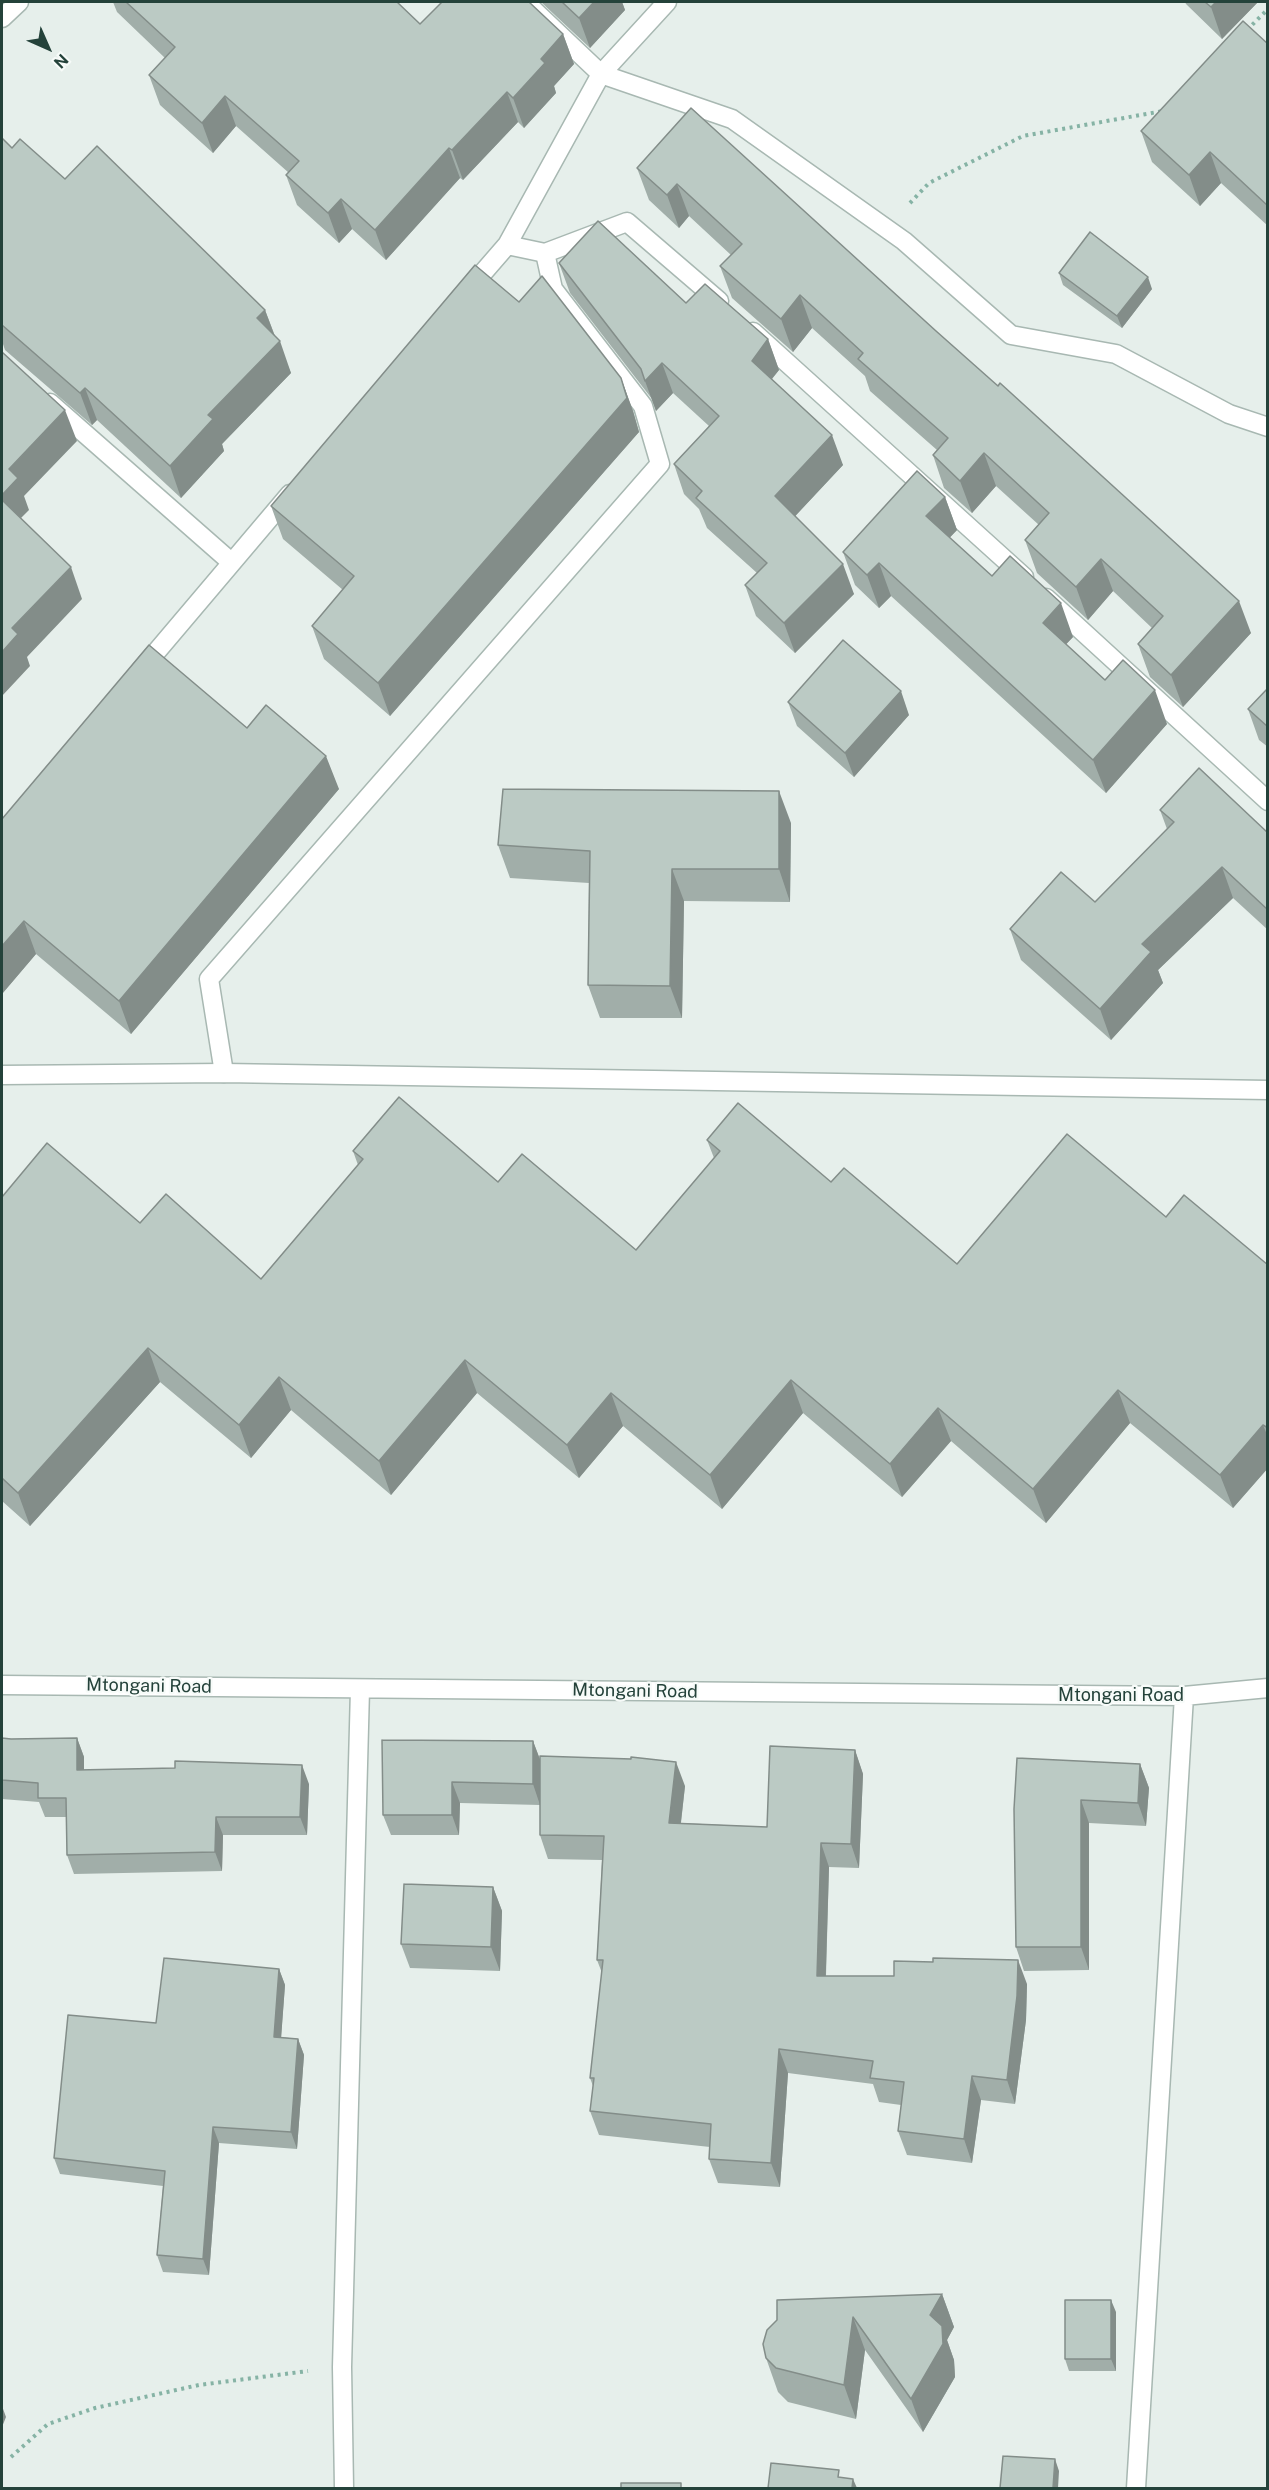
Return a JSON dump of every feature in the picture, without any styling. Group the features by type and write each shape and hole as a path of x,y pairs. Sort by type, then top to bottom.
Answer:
{"street":[{"path":"2,18 19,2"},
{"path":"525,2 601,74 732,119 904,241 1011,335 1116,354 1229,414 1268,427"},
{"path":"454,307 507,245 601,74 667,2"},
{"path":"507,245 545,253 627,222 854,420 1268,801"},
{"path":"224,1073 209,979 660,464 643,406 553,289 545,253"},
{"path":"37,392 231,562"},
{"path":"131,681 300,483"},
{"path":"2,1075 224,1073 1268,1090"},
{"name":"Mtongani Road","path":"2,1685 1184,1696 1268,1688"},
{"path":"344,2488 342,2367 360,1689"},
{"path":"1136,2488 1184,1696"}],"path":[{"path":"1246,32 1268,9"},
{"path":"885,228 929,183 1023,136 1171,110"},
{"path":"11,2457 48,2424 95,2408 199,2385 342,2367"}],"building":[{"path":"126,2 397,2 420,24 442,2 529,2 563,34 541,59 545,63 513,98 507,92 452,150 449,148 375,230 341,199 328,213 286,175 299,161 225,96 202,123 149,75 175,47"},
{"path":"562,2 594,2 579,18"},
{"path":"1205,2 1216,2 1211,7"},
{"path":"1243,21 1268,44 1268,206 1210,152 1189,175 1141,131"},
{"path":"691,108 936,331 998,386 1000,383 1239,601 1171,675 1138,644 1163,616 1101,559 1076,587 1025,540 1049,513 984,453 960,481 933,455 948,438 858,359 863,353 800,295 781,319 720,266 742,244 677,184 667,195 637,168"},
{"path":"2,138 12,148 20,139 65,179 97,146 265,310 257,318 280,341 208,415 213,419 170,466 85,388 80,393 2,325"},
{"path":"598,221 686,303 705,284 768,339 752,361 832,435 775,496 843,564 784,623 745,585 767,563 696,498 702,491 674,464 719,416 662,363 645,381 641,369 559,263"},
{"path":"1090,232 1148,277 1117,316 1059,273"},
{"path":"475,265 519,302 542,276 621,378 627,398 378,683 312,626 354,576 271,506"},
{"path":"2,352 65,410 9,469 18,478 2,495"},
{"path":"917,471 945,497 926,516 992,576 1010,556 1061,603 1043,623 1105,680 1123,660 1155,690 1093,760 879,563 867,575 843,552"},
{"path":"2,500 71,567 12,628 18,634 2,652"},
{"path":"843,640 901,691 845,753 788,702"},
{"path":"149,645 247,728 266,705 326,756 119,1001 24,921 2,946 2,819"},
{"path":"1268,688 1268,727 1248,709"},
{"path":"1199,768 1268,833 1268,910 1222,867 1142,944 1151,952 1100,1009 1010,929 1061,872 1095,902 1174,822 1160,810"},
{"path":"503,789 779,791 779,869 672,869 670,986 588,985 590,851 498,845"},
{"path":"399,1097 498,1182 522,1154 636,1250 720,1151 707,1140 738,1103 831,1182 844,1168 957,1264 1067,1134 1166,1217 1184,1195 1268,1265 1268,1428 1263,1425 1220,1475 1118,1390 1033,1489 938,1408 890,1464 791,1380 710,1475 611,1393 567,1445 465,1360 379,1461 279,1377 239,1425 148,1348 18,1493 2,1478 2,1197 47,1143 140,1223 166,1194 261,1279 363,1159 353,1151"},
{"path":"2,1738 77,1738 77,1770 175,1768 175,1761 302,1765 300,1817 216,1817 215,1852 67,1855 66,1798 38,1798 38,1783 2,1780"},
{"path":"382,1740 533,1741 533,1784 452,1782 452,1815 383,1815"},
{"path":"770,1746 855,1750 851,1844 821,1843 817,1976 894,1976 894,1961 933,1962 933,1958 1018,1960 1017,1996 1007,2080 972,2076 964,2139 898,2131 904,2082 870,2078 873,2061 779,2049 771,2163 709,2159 711,2124 590,2111 594,2078 590,2078 603,1960 597,1960 604,1836 540,1835 540,1756 631,1759 631,1757 676,1762 669,1823 767,1827"},
{"path":"1017,1758 1140,1764 1138,1803 1081,1800 1081,1947 1016,1947 1014,1809"},
{"path":"404,1884 493,1887 491,1947 401,1944"},
{"path":"164,1958 279,1969 274,2037 298,2039 291,2132 213,2127 203,2259 157,2255 165,2171 54,2158 68,2015 156,2023"},
{"path":"942,2294 930,2315 942,2326 943,2344 911,2399 853,2317 844,2385 776,2368 766,2358 763,2344 767,2330 777,2320 777,2300"},
{"path":"1065,2300 1111,2300 1111,2359 1065,2359"},
{"path":"1003,2456 1055,2459 1053,2488 1000,2488"},
{"path":"771,2463 839,2470 838,2477 853,2479 852,2488 768,2488"},
{"path":"621,2483 681,2483 681,2488 621,2488"}]}
